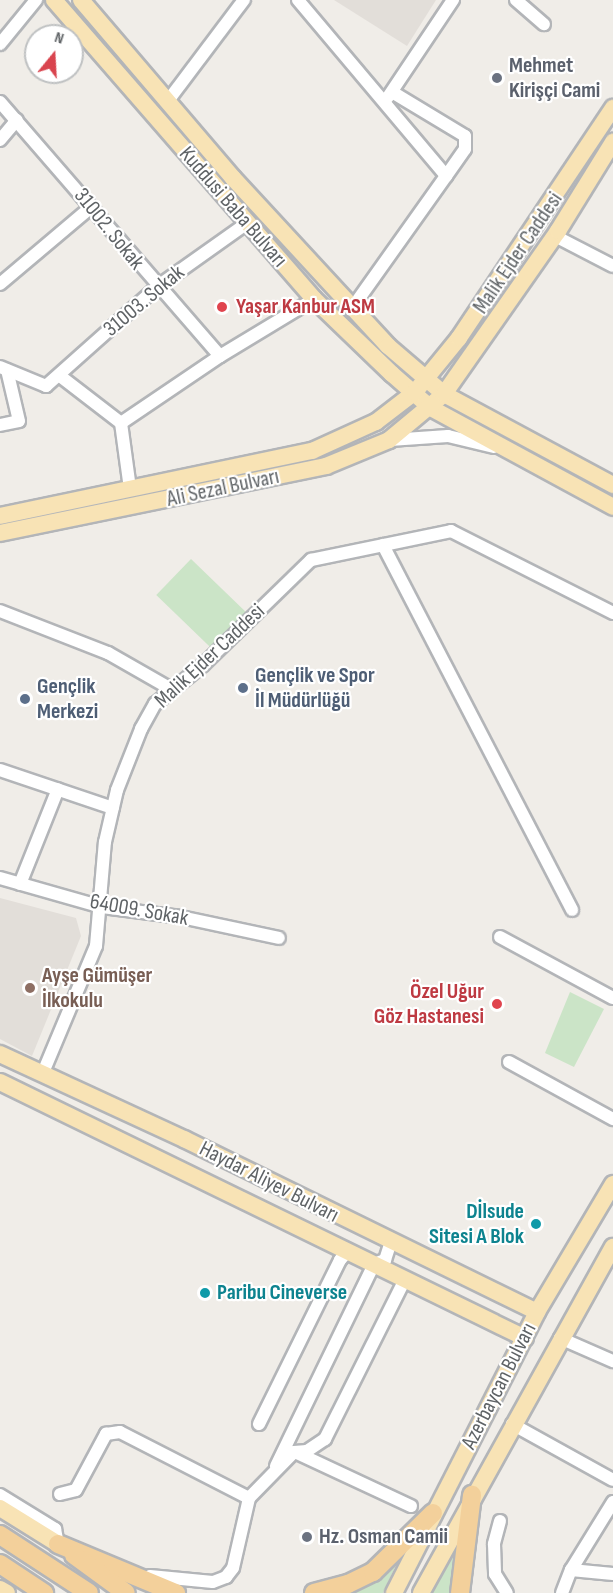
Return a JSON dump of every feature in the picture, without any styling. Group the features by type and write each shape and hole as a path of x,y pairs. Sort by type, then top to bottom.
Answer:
{"highway":[{"path":"460,1593 472,1495"},
{"path":"314,1593 348,1584 373,1572 433,1513"},
{"path":"0,1535 89,1593"},
{"path":"58,1544 131,1572 176,1593"},
{"path":"58,1544 126,1593"},
{"path":"0,1564 44,1593"}],"main road":[{"name":"Kuddusi Baba Bulvarı","path":"54,0 314,300 431,408 613,507"},
{"name":"Kuddusi Baba Bulvarı","path":"81,0 167,102 352,307 426,378 444,394 613,485"},
{"name":"Malik Ejder Caddesi","path":"415,393 518,255 613,108"},
{"name":"Malik Ejder Caddesi","path":"431,408 444,394 555,236 613,142"},
{"name":"Ali Sezal Bulvarı","path":"0,516 312,451 376,422 415,393"},
{"name":"Ali Sezal Bulvarı","path":"0,533 326,466 389,440 431,408"},
{"name":"Haydar Aliyev Bulvarı","path":"0,1054 184,1138 537,1312"},
{"name":"Haydar Aliyev Bulvarı","path":"0,1082 525,1338"},
{"name":"Azerbaycan Bulvarı","path":"394,1593 537,1312 613,1184"},
{"path":"421,1593 472,1495 613,1247"},
{"path":"0,1508 58,1544"},
{"path":"0,1589 7,1593"}],"street":[{"path":"0,44 36,0"},
{"path":"167,102 244,0"},
{"path":"298,0 446,176"},
{"path":"385,104 453,0"},
{"path":"516,0 544,24"},
{"path":"352,307 465,149 465,136 392,92"},
{"name":"31002. Sokak","path":"0,102 157,287 220,356"},
{"path":"0,140 17,120"},
{"path":"0,284 90,208"},
{"name":"31003. Sokak","path":"3,369 46,386 60,376 157,287 247,223"},
{"path":"555,236 613,266"},
{"path":"121,423 220,356 314,300"},
{"path":"0,425 19,421 3,369"},
{"path":"60,376 121,423 130,489"},
{"path":"389,440 448,436 508,451"},
{"name":"Malik Ejder Caddesi","path":"42,1075 96,946 102,907 105,842 112,808 141,729 155,704 203,665 311,560 451,531 613,613"},
{"path":"383,545 572,910"},
{"path":"0,611 108,653 171,689"},
{"path":"0,770 112,808"},
{"path":"20,884 58,789"},
{"name":"64009. Sokak","path":"0,878 102,907 181,917 279,938"},
{"path":"500,937 613,998"},
{"path":"509,1062 613,1119"},
{"path":"275,1470 374,1264 385,1260 391,1241"},
{"path":"259,1424 340,1260 347,1252"},
{"path":"131,1572 202,1582 226,1577 233,1568 249,1498 294,1452 307,1451 326,1439 405,1279"},
{"path":"560,1338 613,1361"},
{"path":"512,1424 613,1480"},
{"path":"60,1494 76,1490 106,1434 120,1432 249,1498"},
{"path":"294,1452 411,1506"},
{"path":"0,1495 55,1529 58,1544"},
{"path":"562,1593 571,1570 613,1502"},
{"path":"500,1521 494,1544 494,1566 500,1587 507,1593"},
{"path":"571,1570 613,1574"}],"shaded area":[{"path":"334,0 436,0 407,46"},
{"name":"Ayşe Gümüşer İlkokulu","path":"0,898 76,918 81,936 32,1056 0,1039"}],"green space":[{"path":"191,559 246,612 212,648 156,595"},
{"path":"570,992 604,1009 574,1067 545,1053"},
{"path":"455,1544 453,1593 429,1593"},
{"path":"398,1561 383,1593 346,1593 376,1578"}],"place":[{"name":"Mehmet Kirişçi Cami","path":"497,78"},
{"name":"Yaşar Kanbur ASM","path":"222,307"},
{"name":"Gençlik ve Spor İl Müdürlüğü","path":"243,688"},
{"name":"Gençlik Merkezi","path":"25,699"},
{"name":"Ayşe Gümüşer İlkokulu","path":"30,988"},
{"name":"Özel Uğur Göz Hastanesi","path":"497,1004"},
{"name":"Dİlsude Sitesi A Blok","path":"536,1224"},
{"name":"Paribu Cineverse","path":"205,1293"},
{"name":"Hz. Osman Camii","path":"307,1537"}]}
